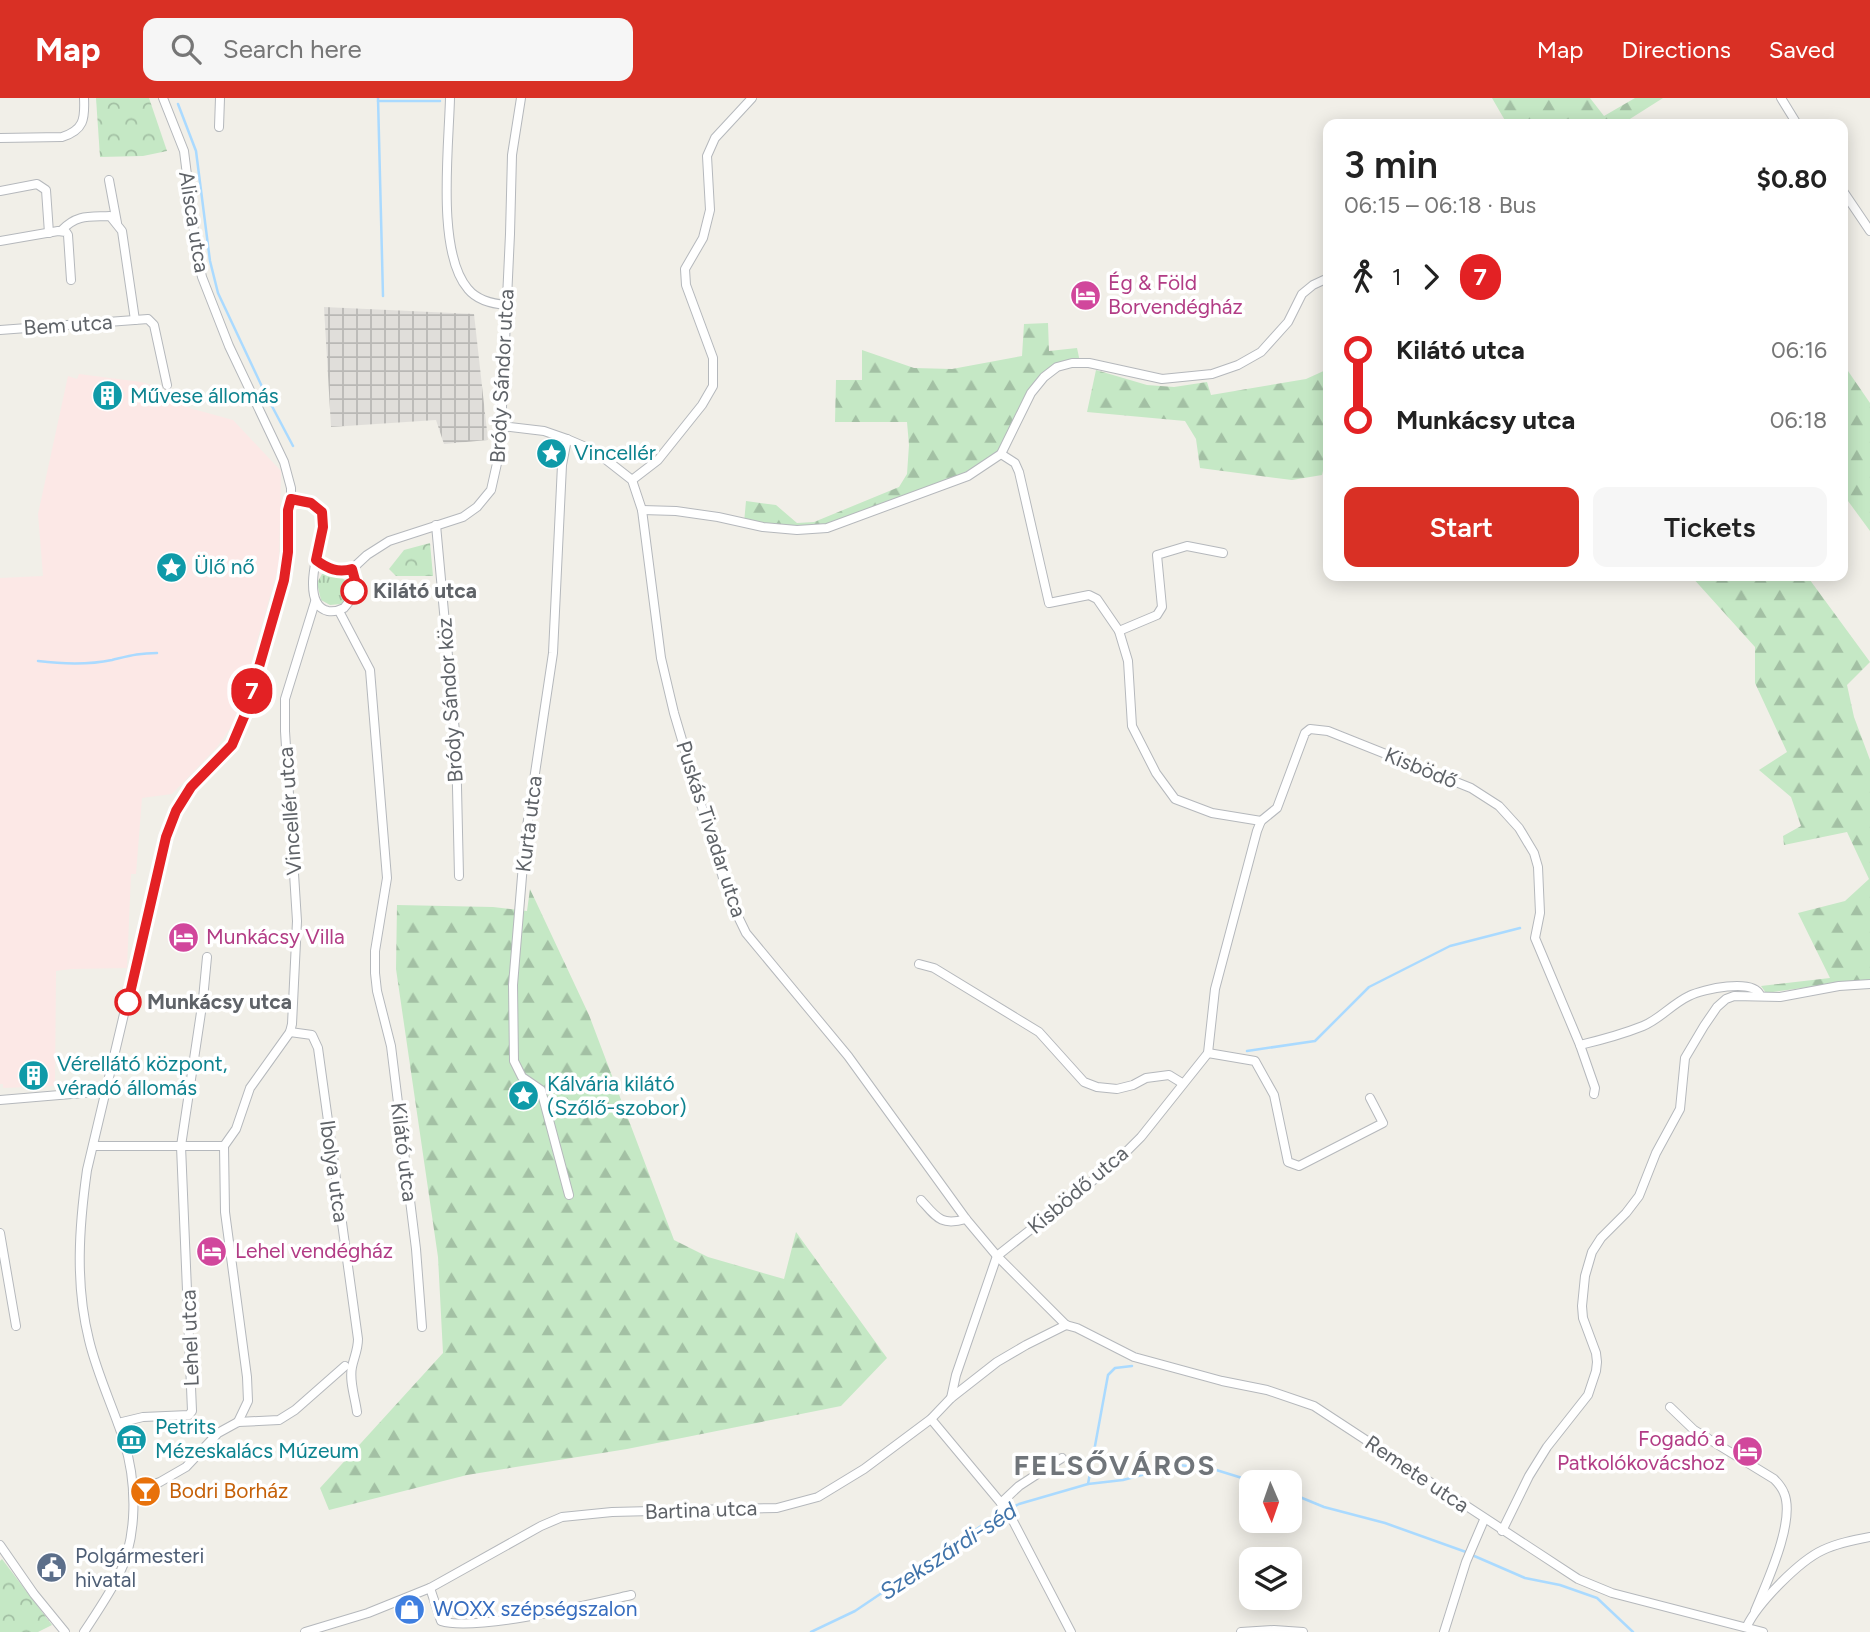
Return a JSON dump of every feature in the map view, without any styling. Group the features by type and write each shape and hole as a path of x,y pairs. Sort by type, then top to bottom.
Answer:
{"street":[{"path":"0,138 62,137 76,131 84,120 84,98"},
{"name":"Alisca utca","path":"85,1632 119,1575 132,1523 133,1492 125,1445 89,1342 80,1287 81,1215 93,1146 166,837 176,811 191,787 232,745 246,712 284,580 291,499 284,462 229,346 202,277 184,151 164,98"},
{"path":"219,127 220,98"},
{"path":"450,98 447,209 449,246 455,266 468,290 494,304 507,305"},
{"name":"Bródy Sándor utca","path":"352,569 367,555 389,541 463,517 477,507 491,490 496,474 501,426 512,155 521,98"},
{"path":"501,426 544,431 567,439 595,451 632,480 657,460 702,405 713,386 713,358 686,285 685,269 703,238 710,210 707,156 715,138 752,98"},
{"path":"1781,98 1794,119"},
{"name":"Bem utca","path":"109,180 117,223 122,231 135,320"},
{"path":"0,191 37,184 46,190 49,233"},
{"path":"1848,198 1870,231"},
{"path":"0,241 62,230 70,221 79,217 110,216 117,223"},
{"path":"62,230 68,235 71,280"},
{"path":"642,510 676,511 763,527 797,530 827,528 968,476 1001,454 1031,393 1044,377 1057,367 1072,363 1089,363 1162,379 1212,374 1238,365 1261,352 1288,322 1303,294 1323,280"},
{"name":"Bem utca","path":"0,330 148,319 154,325 167,385"},
{"name":"Kurta utca","path":"567,439 562,465 553,653 525,840 513,985 514,1061 522,1077 541,1090 569,1195"},
{"path":"1001,454 1009,457 1019,472 1049,603 1089,595 1097,599 1119,631 1128,661 1132,726 1156,773 1168,790 1175,799 1212,813 1261,821"},
{"name":"Puskás Tivadar utca","path":"632,480 642,510 663,669 674,713 729,898 746,933 848,1056 966,1219 997,1256 1066,1325"},
{"name":"Vincellér utca","path":"291,499 311,503 322,512 323,527 312,587 315,602 285,699 297,921 291,1028"},
{"name":"Bródy Sándor köz","path":"436,525 456,743 459,876"},
{"path":"1119,631 1157,615 1162,607 1157,555 1187,546 1223,553"},
{"path":"315,602 322,609 338,611 349,604 354,593 355,580 352,569 335,570 316,560"},
{"name":"Kilátó utca","path":"338,611 370,670 387,878 375,951 375,973 391,1046 416,1249 422,1327"},
{"name":"Kisbödő","path":"1208,1053 1215,989 1261,821 1277,808 1304,733 1310,729 1328,732 1471,788 1499,806 1519,828 1534,853 1538,867 1540,913 1535,938 1580,1045 1595,1088 1594,1094"},
{"path":"181,1146 207,957"},
{"path":"919,964 934,968 1039,1032 1084,1082 1097,1087 1117,1088 1133,1085 1146,1078 1168,1075 1182,1083"},
{"path":"1502,1531 1529,1476 1547,1447 1588,1395 1597,1362 1597,1353 1583,1318 1582,1306 1589,1264 1601,1238 1626,1213 1639,1195 1656,1153 1676,1119 1680,1109 1685,1058 1704,1026 1726,999 1734,996 1780,997 1839,986 1870,984"},
{"path":"1580,1045 1641,1027 1687,997 1707,990 1736,986 1753,987 1760,995"},
{"path":"238,1422 248,1401 247,1377 225,1212 224,1146 236,1129 250,1088 291,1028"},
{"name":"Ibolya utca","path":"291,1028 312,1035 318,1048 358,1339 358,1353 352,1365 351,1378 357,1412"},
{"path":"1208,1053 1255,1061 1274,1095 1288,1163 1299,1166 1383,1123 1370,1098"},
{"name":"Kisbödő utca","path":"997,1256 1115,1163 1140,1137 1208,1053"},
{"path":"0,1100 107,1091"},
{"path":"93,1146 224,1146"},
{"name":"Lehel utca","path":"118,1423 143,1417 189,1415 192,1411 181,1146"},
{"path":"921,1200 942,1221 950,1223 966,1219"},
{"path":"0,1233 16,1326"},
{"path":"951,1398 997,1256"},
{"name":"Remete utca","path":"1066,1325 1134,1357 1222,1381 1267,1390 1314,1406 1484,1520 1578,1579 1612,1592 1763,1632"},
{"name":"Bartina utca","path":"305,1632 368,1613 430,1588 541,1525 562,1517 611,1512 777,1508 818,1497 864,1469 931,1419 951,1398 997,1362 1066,1325"},
{"path":"133,1492 160,1482 186,1467 218,1433 238,1422 279,1420 295,1410 345,1366"},
{"path":"1670,1407 1694,1430 1774,1479 1784,1491 1786,1517 1779,1553 1747,1626"},
{"path":"931,1419 1013,1521 1071,1632"},
{"path":"1001,1503 1019,1486 1062,1458"},
{"path":"1444,1632 1466,1562 1484,1520"},
{"path":"1755,1611 1785,1579 1821,1550 1870,1537"},
{"path":"0,1545 64,1632"},
{"path":"430,1588 441,1621 460,1627 499,1623 631,1595"},
{"path":"1241,1632 1303,1632"}],"shaded area":[{"path":"324,307 474,314 488,440 444,444 436,420 331,427"},
{"path":"79,374 141,382 158,387 156,393 193,409 233,420 281,471 279,565 233,724 217,747 172,794 142,798 136,874 131,874 127,968 56,971 55,1086 3,1088 3,1084 0,1084 0,578 43,576 38,514 68,376 77,379"}],"green space":[{"path":"96,98 149,98 167,151 143,156 100,157"},
{"path":"1492,98 1590,98 1604,116 1635,98 1663,98 1630,119 1504,119"},
{"path":"1048,323 1049,351 1077,348 1080,362 1072,363 1044,377 1001,454 968,476 827,528 744,523 746,501 776,505 797,523 814,522 899,487 907,474 907,422 835,422 836,380 862,380 862,350 914,368 952,369 1022,356 1024,324"},
{"path":"1096,370 1147,385 1174,387 1207,382 1211,395 1306,379 1323,371 1323,471 1322,475 1292,480 1200,468 1196,439 1185,421 1087,412"},
{"path":"1848,371 1870,403 1870,531 1848,501"},
{"path":"430,543 433,576 396,576 389,569 404,550"},
{"path":"322,574 341,577 348,583 349,594 341,604 330,605 321,600 317,583"},
{"path":"1696,581 1811,581 1870,662 1847,685 1854,717 1870,760 1870,984 1861,980 1766,993 1761,986 1830,978 1798,913 1845,901 1869,879 1847,832 1784,845 1783,836 1801,826 1791,797 1759,770 1787,752 1755,683 1755,647"},
{"path":"530,889 589,1015 674,1240 708,1257 784,1279 796,1232 887,1358 841,1406 627,1449 467,1475 329,1510 320,1488 443,1353 438,1257 396,969 397,905 493,907 527,911"},
{"path":"2,1559 52,1625 38,1632 0,1632"}],"waterway":[{"path":"378,98 383,296"},
{"path":"378,101 440,101"},
{"path":"178,104 196,151 210,261 218,293 293,446"},
{"path":"38,661 94,663 157,653"},
{"path":"1247,1051 1315,1041 1369,987 1450,946 1520,928"},
{"path":"1088,1484 1108,1375 1115,1368 1132,1366"},
{"name":"Szekszárdi-séd","path":"811,1632 855,1611 996,1516 1019,1504 1088,1484 1123,1480 1179,1465 1213,1469 1239,1477"},
{"name":"Szekszárdi-séd","path":"1302,1498 1324,1507 1385,1523 1466,1552"},
{"name":"Szekszárdi-séd","path":"1472,1555 1525,1578 1560,1585 1597,1598 1633,1632"}],"bus line":[{"name":"7","path":"128,1002 166,837 176,811 191,787 232,745 246,712 284,580 291,499 311,503 322,512 323,527 316,560 335,570 352,569 354,591"}],"place":[{"name":"Ég & Föld Borvendégház","path":"1085,295"},
{"name":"Művese állomás","path":"107,396"},
{"name":"Vincellér","path":"551,453"},
{"name":"Ülő nő","path":"171,567"},
{"name":"Kilátó utca","path":"354,591"},
{"name":"Munkácsy Villa","path":"183,937"},
{"name":"Munkácsy utca","path":"128,1002"},
{"name":"Vérellátó központ, véradó állomás","path":"34,1076"},
{"name":"Kálvária kilátó (Szőlő-szobor)","path":"524,1096"},
{"name":"Lehel vendégház","path":"212,1251"},
{"name":"Petrits Mézeskalács Múzeum","path":"132,1439"},
{"name":"Fogadó a Patkolókovácshoz","path":"1748,1451"},
{"name":"Bodri Borház","path":"146,1491"},
{"name":"Polgármesteri hivatal","path":"52,1568"},
{"name":"WOXX szépségszalon","path":"410,1609"}],"district":[{"name":"FELSŐVÁROS","path":"1115,1465"}]}
